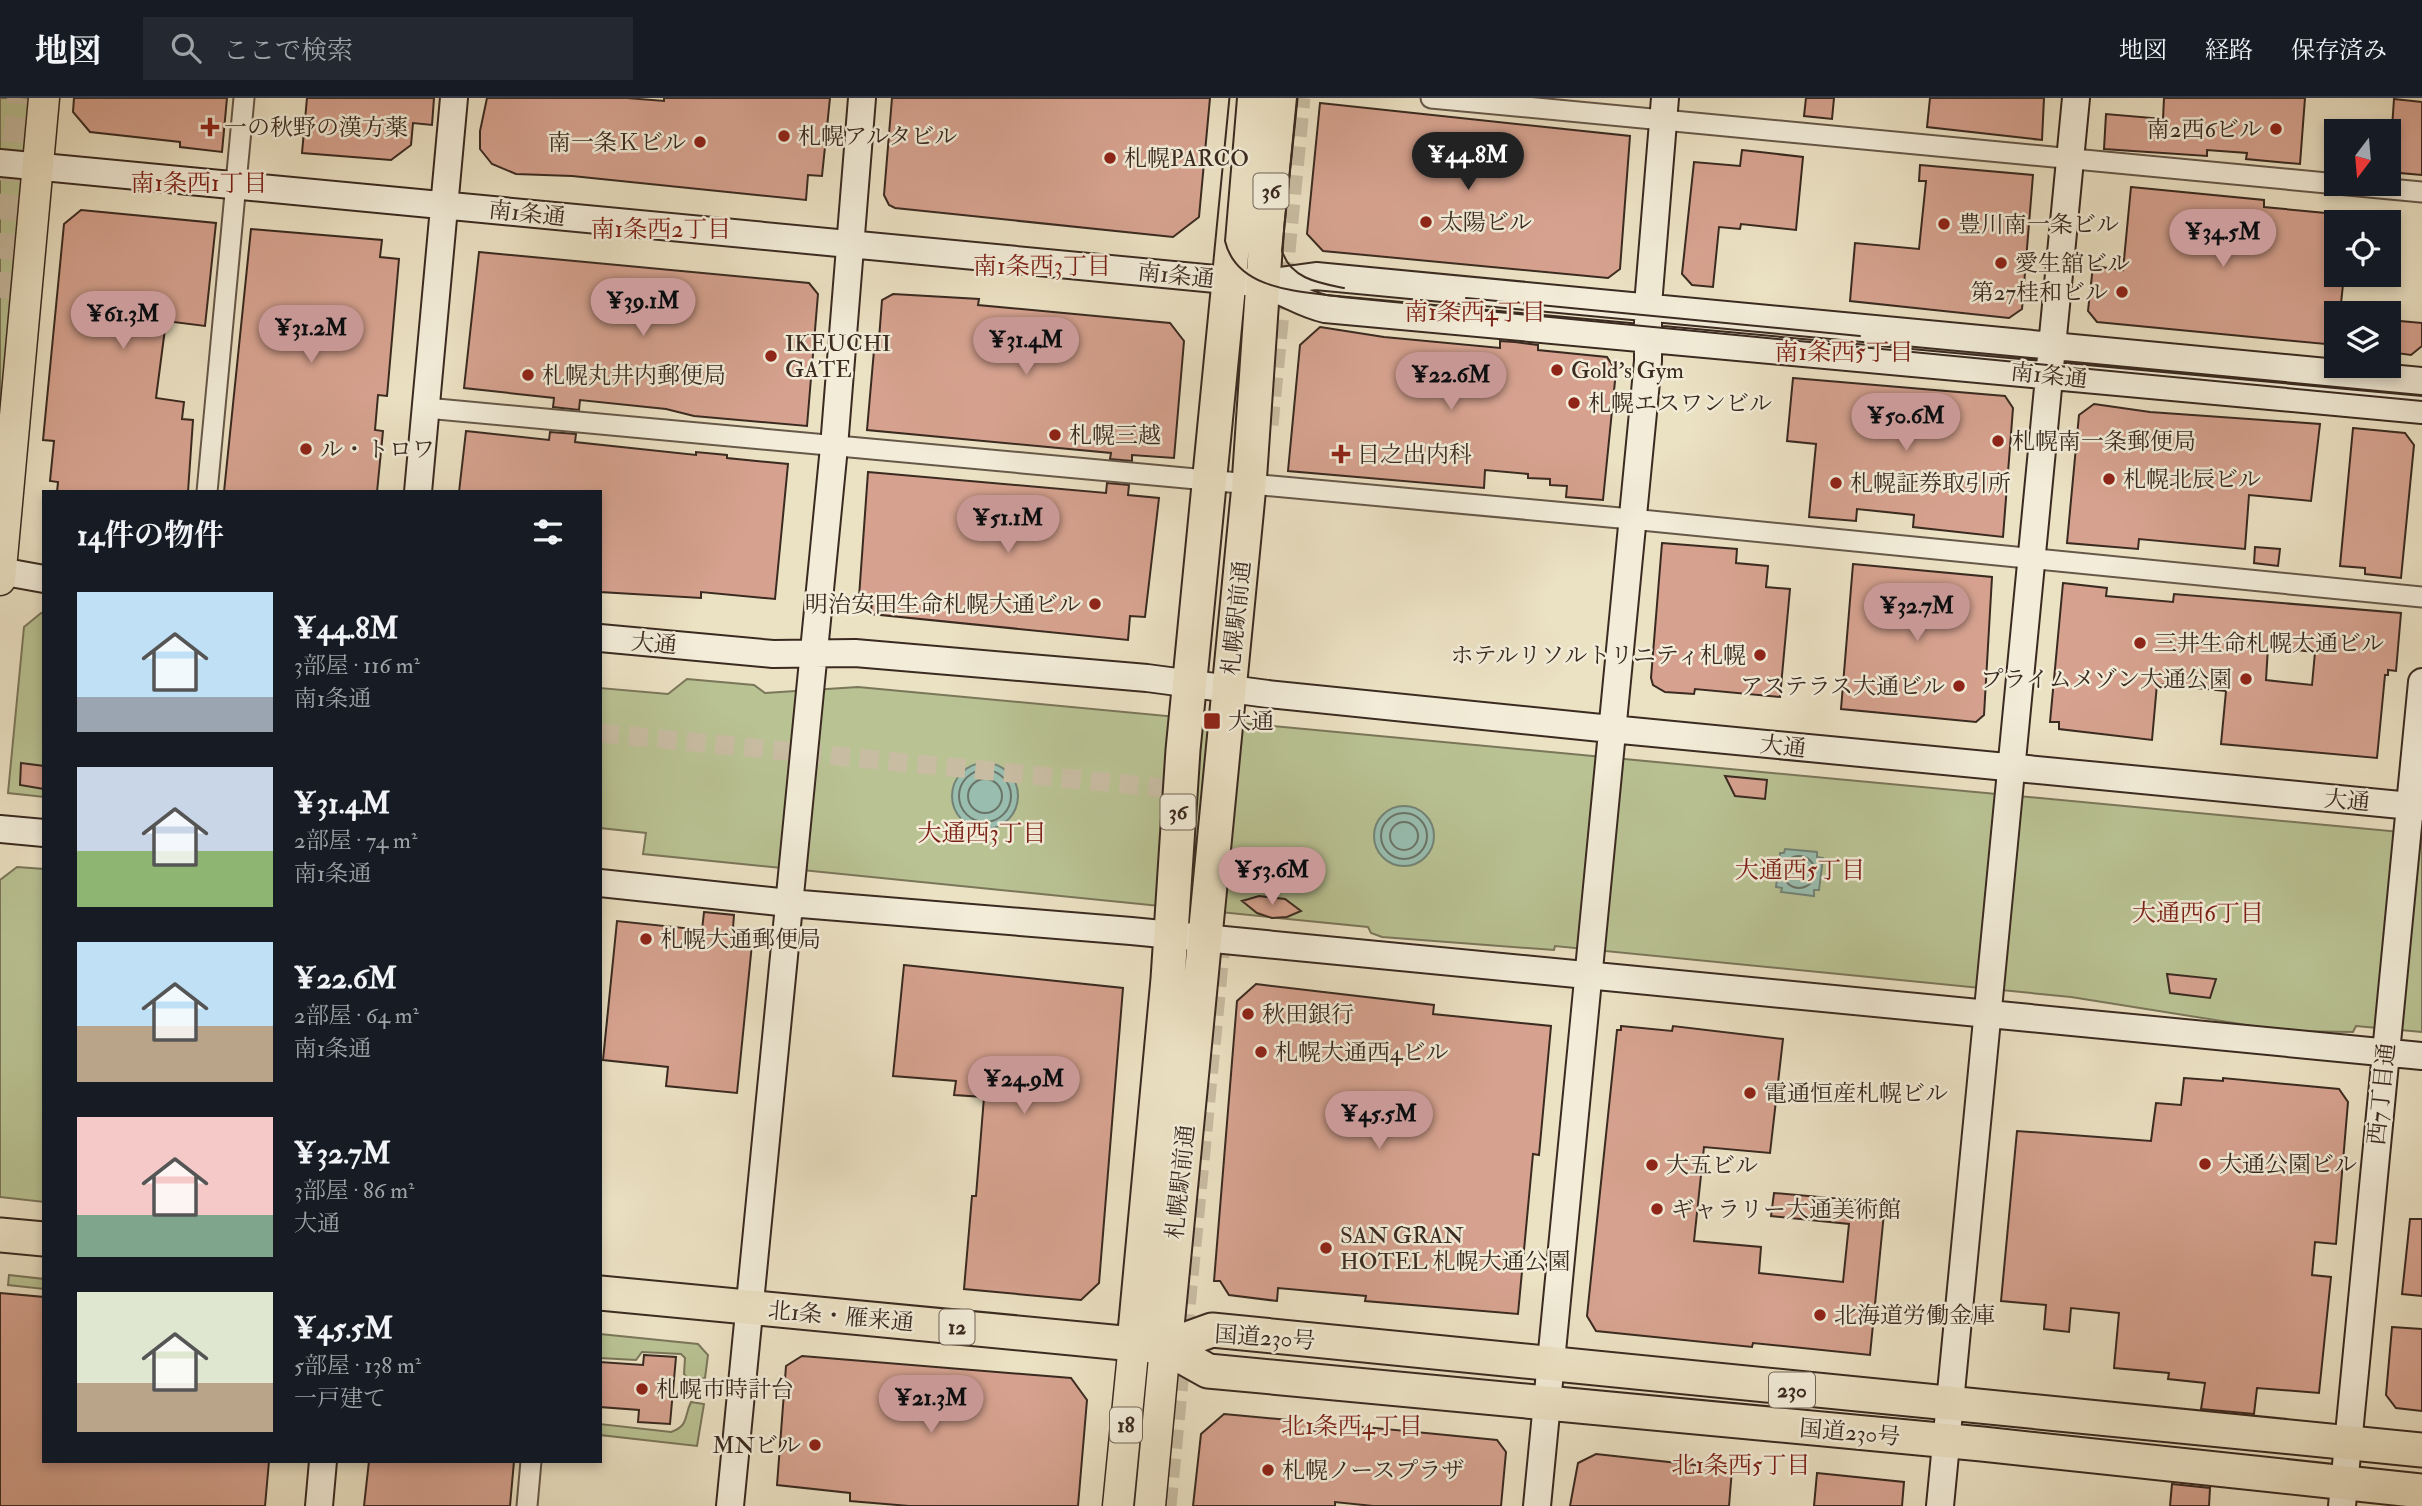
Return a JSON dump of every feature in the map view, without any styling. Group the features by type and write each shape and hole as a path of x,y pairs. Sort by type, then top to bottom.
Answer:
{"highway":[{"name":"札幌駅前通","path":"1149,1345 1169,935 1190,683 1247,98"},
{"name":"札幌駅前通","path":"1149,1345 1205,938 1249,485 1280,98"},
{"path":"0,1235 42,1239"},
{"name":"北1条・雁来通","path":"602,1293 1149,1345"},
{"name":"国道230号","path":"1149,1345 1212,1330 2422,1450"},
{"name":"国道230号","path":"1149,1345 1208,1371 1946,1441 2343,1495 2422,1490"}],"main road":[{"path":"0,580 44,98"},
{"name":"18","path":"1118,1506 1149,1345"},
{"name":"18","path":"1149,1345 1150,1506"}],"street":[{"path":"207,490 244,98"},
{"path":"418,490 454,98"},
{"path":"730,1506 834,447 862,98"},
{"path":"1431,98 1664,109 2070,159 2422,192"},
{"path":"1940,1506 2076,98"},
{"path":"1537,1506 1648,337 1648,305 1664,109"},
{"name":"南1条通","path":"0,163 1264,284 1316,276 1648,305 2422,381"},
{"name":"南1条通","path":"1264,284 1325,309 2422,410"},
{"path":"426,408 1631,519 2422,597"},
{"path":"0,571 42,579"},
{"name":"大通","path":"602,638 773,654 855,653 1190,683 1611,729 2416,806"},
{"name":"西7丁目通","path":"2343,1495 2386,1053 2416,806 2422,682"},
{"path":"0,829 42,833"},
{"path":"602,883 789,904 1205,938 2422,1056"},
{"path":"319,1506 323,1463"},
{"path":"527,1506 531,1463"}],"shaded area":[{"path":"0,98 30,98 0,423"},
{"path":"42,613 42,797 8,793 24,627"},
{"path":"687,679 754,685 765,693 858,687 2422,834 2422,1032 2356,1026 2353,1032 2284,1031 2071,997 1555,946 1554,950 1382,937 1371,933 1368,927 643,854 646,833 602,828 602,688 668,694"},
{"path":"17,867 42,869 42,1202 0,1197 0,880"},
{"path":"9,1275 42,1279 42,1289 8,1285"},
{"path":"602,1334 698,1344 708,1355 705,1378 689,1380 684,1374 685,1358 681,1354 642,1352 636,1360 602,1358"},
{"path":"691,1402 704,1404 697,1446 602,1435 602,1424 671,1432 683,1424"}],"water":[{"path":"985,763 998,766 1008,773 1015,783 1018,796 1015,809 1008,819 998,826 985,829 972,826 962,819 955,809 952,796 955,783 962,773 972,766"},
{"path":"1398,806 1410,806 1429,819 1434,836 1432,848 1421,861 1410,866 1398,866 1379,853 1374,842 1374,830 1387,811"},
{"path":"1785,849 1817,852 1817,857 1823,858 1819,890 1814,890 1814,896 1781,892 1782,888 1776,887 1780,853 1784,853"}],"building":[{"path":"74,98 227,98 222,152 180,147 180,142 90,132 73,112"},
{"path":"307,98 434,98 432,125 413,123 411,145 391,160 302,153"},
{"path":"487,98 627,98 664,101 664,98 830,98 822,176 808,175 806,200 572,176 516,174 492,164 480,149 480,131"},
{"name":"札幌PARCO","path":"892,98 1210,98 1199,217 1173,237 895,208 889,205 884,195"},
{"path":"1806,98 1834,98 1832,119 1804,116"},
{"path":"1930,98 2044,98 2042,140 1927,127"},
{"path":"2164,98 2305,98 2300,164 2246,159 2247,153 2207,150 2207,156 2104,149 2106,114 2163,119"},
{"path":"2394,99 2422,102 2422,175 2401,173 2401,119 2393,119"},
{"path":"1320,103 1630,136 1620,269 1608,278 1323,251 1307,234"},
{"path":"1742,150 1803,157 1796,230 1741,224 1740,229 1719,227 1713,287 1692,285 1682,274 1694,162 1740,166"},
{"path":"1920,165 2033,175 2022,309 2009,318 1850,301 1855,243 1919,249 1926,181 1919,181"},
{"path":"2131,187 2264,200 2264,207 2324,213 2324,287 2343,287 2341,301 2324,301 2324,344 2097,322 2088,311 2093,266 2123,270"},
{"path":"81,210 216,223 205,326 166,321 156,398 184,402 182,419 193,420 188,490 57,490 58,482 50,481 54,441 43,440 64,224"},
{"path":"251,229 382,240 380,257 399,259 387,396 378,395 375,430 383,431 377,490 224,490"},
{"path":"479,252 809,283 818,294 807,426 694,416 666,409 580,400 579,410 553,407 554,398 464,388"},
{"path":"893,294 979,299 978,305 1170,323 1184,341 1174,458 1132,455 1132,461 1110,459 1111,453 867,430 875,339 879,339 882,300"},
{"path":"2401,321 2422,323 2422,346 2411,355 2401,354"},
{"path":"1320,327 1384,337 1500,348 1500,341 1515,342 1538,345 1538,350 1607,357 1616,371 1603,500 1566,497 1567,486 1550,485 1550,479 1485,470 1484,488 1288,471 1300,345"},
{"path":"1793,378 2005,396 2013,408 2003,537 1913,527 1914,515 1857,509 1856,521 1809,517 1816,444 1787,441"},
{"path":"2094,404 2150,412 2320,424 2311,501 2249,495 2245,549 2139,539 2138,549 2067,543 2079,415"},
{"path":"2353,428 2405,433 2414,445 2401,578 2365,574 2365,568 2340,566"},
{"path":"466,431 549,440 550,432 576,434 575,442 696,455 696,452 727,455 727,458 788,464 775,599 701,592 701,598 602,592 602,490 459,490"},
{"path":"868,472 1106,493 1107,483 1129,485 1128,495 1159,498 1145,617 1130,616 1128,640 871,614 872,598 859,597"},
{"path":"1662,543 1737,549 1736,563 1768,566 1766,587 1790,589 1780,697 1695,689 1694,694 1665,692 1653,685 1651,678"},
{"path":"2255,547 2280,549 2278,566 2254,563"},
{"path":"1853,564 1992,577 1984,715 1976,722 1841,709"},
{"path":"2063,583 2107,588 2106,596 2173,602 2174,594 2401,613 2396,671 2388,670 2388,675 2385,675 2377,758 2221,744 2226,691 2157,684 2152,740 2059,729 2059,722 2050,722","holes":["2268,647 2315,652 2312,685 2266,680"]},
{"path":"21,763 42,766 42,789 20,785"},
{"path":"1725,776 1767,780 1765,799 1735,796"},
{"path":"1259,896 1285,899 1301,911 1287,917 1272,918 1257,913 1242,901"},
{"path":"704,912 734,915 733,928 752,944 737,1093 666,1086 668,1067 603,1060 617,921 702,930"},
{"path":"904,965 1123,988 1099,1283 1081,1300 964,1289 972,1196 976,1196 984,1097 954,1095 956,1081 893,1076"},
{"path":"2167,974 2216,979 2210,998 2170,993"},
{"path":"1256,984 1434,1005 1433,1014 1551,1026 1539,1155 1533,1154 1518,1314 1365,1301 1366,1296 1278,1288 1277,1301 1229,1295 1220,1281 1214,1281 1237,1001"},
{"path":"1621,1026 1672,1031 1673,1026 1783,1039 1770,1153 1704,1147 1694,1241 1761,1247 1759,1273 1843,1282 1849,1224 1771,1216 1774,1193 1885,1203 1870,1355 1753,1343 1752,1347 1596,1331 1587,1316 1617,1030 1621,1030"},
{"path":"2184,1078 2223,1081 2223,1078 2339,1089 2348,1102 2336,1244 2315,1242 2312,1275 2331,1277 2319,1393 2257,1388 2254,1414 2201,1409 2205,1383 2168,1379 2169,1373 2114,1368 2119,1313 2071,1308 2069,1332 2044,1329 2046,1305 2001,1301 2017,1131 2151,1141 2156,1103 2181,1105"},
{"path":"2410,1219 2422,1219 2422,1296 2402,1294"},
{"path":"0,1293 42,1297 42,1463 269,1463 265,1506 0,1506"},
{"path":"2392,1327 2422,1329 2422,1411 2396,1408 2386,1395"},
{"name":"札幌市時計台","path":"644,1355 676,1357 670,1424 638,1422 639,1410 602,1407 602,1362 643,1365"},
{"path":"802,1356 1071,1378 1087,1400 1078,1506 909,1506 850,1501 850,1493 777,1485 786,1366"},
{"path":"1224,1414 1311,1422 1311,1431 1354,1434 1355,1426 1497,1440 1506,1452 1501,1506 1373,1506 1335,1502 1335,1506 1193,1506 1201,1434"},
{"path":"1596,1454 1732,1469 1729,1506 1570,1506 1578,1463"},
{"path":"369,1463 514,1463 510,1506 364,1506"},
{"path":"1817,1473 1904,1482 1902,1506 1814,1506"},
{"path":"2172,1484 2210,1488 2209,1506 2170,1506"}],"tunnel":[{"path":"0,298 20,98"},
{"path":"1269,425 1301,98"},
{"path":"602,733 1227,794"},
{"path":"1167,1506 1220,953"}],"tram line":[{"path":"1237,98 1225,241 1232,258 1242,270 1272,286 1342,297 2422,401"},
{"path":"1297,98 1282,251 1286,260 1299,274 1344,288"},
{"path":"1466,298 1860,336"}],"place":[{"name":"一の秋野の漢方薬","path":"210,127"},
{"name":"南2西6ビル","path":"2276,129"},
{"name":"札幌アルタビル","path":"784,136"},
{"name":"南一条Ｋビル","path":"700,142"},
{"name":"札幌PARCO","path":"1110,158"},
{"name":"太陽ビル","path":"1426,222"},
{"name":"豊川南一条ビル","path":"1944,224"},
{"name":"愛生舘ビル","path":"2001,263"},
{"name":"第27桂和ビル","path":"2122,292"},
{"name":"IKEUCHI GATE","path":"771,356"},
{"name":"Gold's Gym","path":"1557,370"},
{"name":"札幌丸井内郵便局","path":"528,375"},
{"name":"札幌エスワンビル","path":"1574,403"},
{"name":"札幌三越","path":"1055,435"},
{"name":"札幌南一条郵便局","path":"1998,441"},
{"name":"ル・トロワ","path":"306,449"},
{"name":"日之出内科","path":"1341,454"},
{"name":"札幌北辰ビル","path":"2109,479"},
{"name":"札幌証券取引所","path":"1836,483"},
{"name":"明治安田生命札幌大通ビル","path":"1095,604"},
{"name":"三井生命札幌大通ビル","path":"2140,643"},
{"name":"ホテルリソルトリニティ札幌","path":"1760,655"},
{"name":"プライムメゾン大通公園","path":"2246,679"},
{"name":"アステラス大通ビル","path":"1959,686"},
{"name":"大通","path":"1212,721"},
{"name":"札幌大通郵便局","path":"646,939"},
{"name":"秋田銀行","path":"1248,1014"},
{"name":"札幌大通西4ビル","path":"1261,1052"},
{"name":"電通恒産札幌ビル","path":"1750,1093"},
{"name":"大通公園ビル","path":"2205,1164"},
{"name":"大五ビル","path":"1652,1165"},
{"name":"ギャラリー大通美術館","path":"1657,1209"},
{"name":"SAN GRAN HOTEL 札幌大通公園","path":"1326,1248"},
{"name":"北海道労働金庫","path":"1820,1315"},
{"name":"札幌市時計台","path":"642,1389"},
{"name":"MNビル","path":"815,1445"},
{"name":"札幌ノースプラザ","path":"1268,1470"}],"district":[{"name":"南1条西1丁目","path":"199,183"},
{"name":"南1条西2丁目","path":"661,229"},
{"name":"南1条西3丁目","path":"1042,266"},
{"name":"南1条西4丁目","path":"1475,312"},
{"name":"南1条西5丁目","path":"1844,352"},
{"name":"大通西3丁目","path":"982,833"},
{"name":"大通西5丁目","path":"1800,870"},
{"name":"大通西6丁目","path":"2198,913"},
{"name":"北1条西4丁目","path":"1352,1426"},
{"name":"北1条西5丁目","path":"1741,1465"}]}
